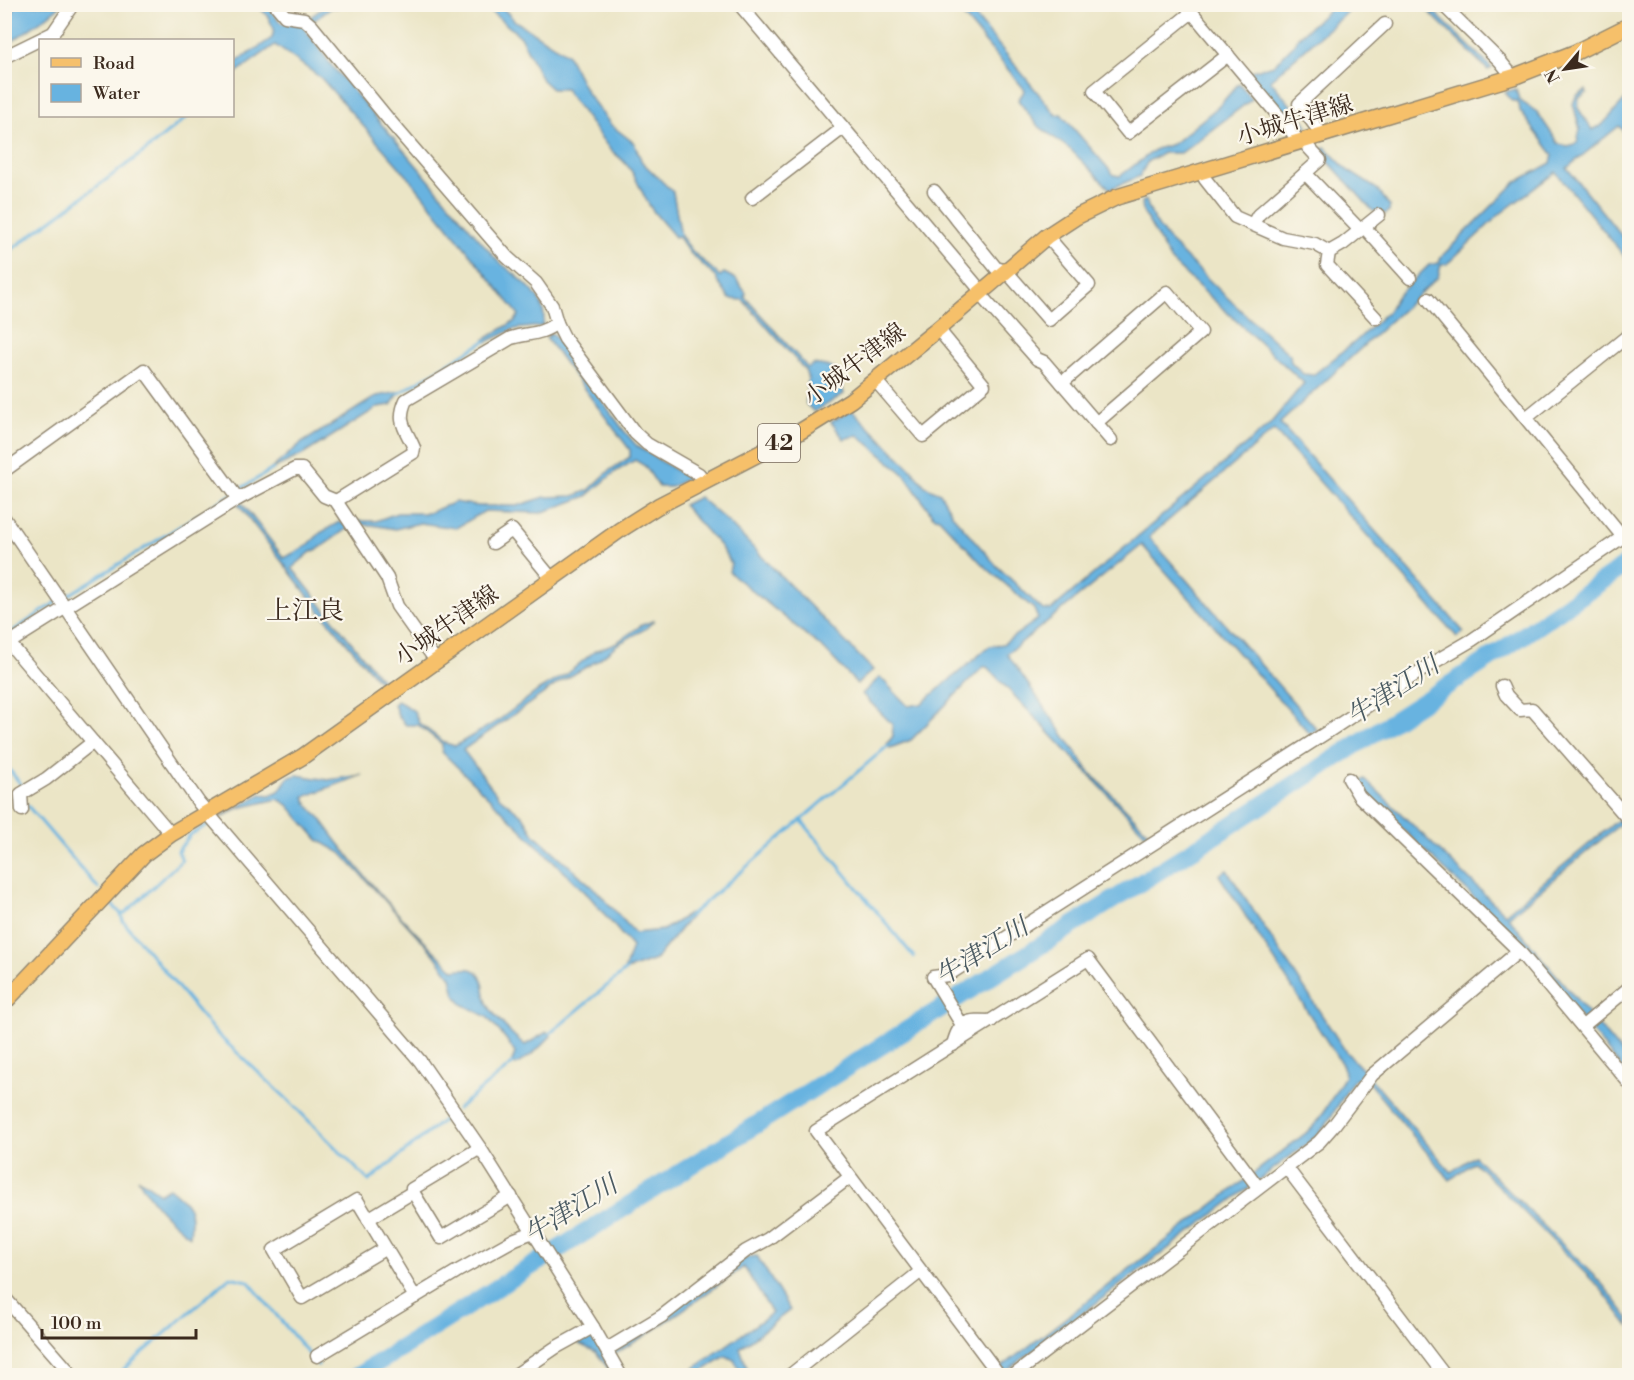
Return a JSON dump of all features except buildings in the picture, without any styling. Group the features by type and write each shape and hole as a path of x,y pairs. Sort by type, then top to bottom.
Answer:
{"main road":[{"name":"小城牛津線","path":"4,1003 120,878 144,854 171,834 212,818 302,757 639,518 827,416 876,381 1047,236 1076,217 1117,197 1513,77 1574,53 1629,25"}],"street":[{"path":"41,39 53,33 73,4"},
{"path":"275,4 285,16 308,22 507,257 536,283 552,306 550,328"},
{"path":"739,4 982,292 984,299 1111,440"},
{"path":"1442,4 1500,61 1513,77"},
{"path":"1228,55 1128,134 1094,91 1189,8 1292,132 1320,160 1258,215 1252,224"},
{"path":"1323,136 1299,104 1385,24"},
{"path":"4,57 39,40"},
{"path":"752,198 843,128"},
{"path":"1202,172 1204,179 1235,217 1283,238 1315,244 1329,252"},
{"path":"1305,173 1410,278"},
{"path":"934,191 996,268 1006,271 1049,320 1089,285 1047,236"},
{"path":"1376,318 1327,265 1329,252 1379,215"},
{"path":"1062,383 1167,292 1201,332 1096,423"},
{"path":"962,1025 933,977 948,975 1133,858 1436,661 1472,640 1626,535 1428,299"},
{"path":"336,501 413,453 414,448 402,422 401,411 406,400 512,338 550,328 565,339 635,434 647,444 699,474 705,482"},
{"path":"876,381 923,436 976,393 984,385 938,329"},
{"path":"1526,418 1629,334"},
{"path":"4,471 144,370 238,499"},
{"path":"171,834 9,644 62,602 238,499 295,469 302,469 324,496 336,501 387,578 397,606 436,661"},
{"path":"4,518 212,818 420,1061 453,1106 610,1354 621,1376"},
{"path":"493,543 512,530 552,579"},
{"path":"1502,686 1506,695 1520,710 1532,709 1629,821"},
{"path":"22,810 26,791 46,779 93,742"},
{"path":"1349,779 1359,796 1519,951 1629,1084"},
{"path":"1013,1376 1319,1142 1368,1078 1519,951"},
{"path":"997,1372 816,1131 1088,959 1258,1187"},
{"path":"1582,1026 1629,987"},
{"path":"953,1045 957,1030 962,1025 972,1020 991,1021"},
{"path":"480,1148 411,1189 441,1238 511,1197"},
{"path":"1286,1167 1445,1376"},
{"path":"610,1354 746,1251 768,1239 850,1177"},
{"path":"368,1219 413,1192"},
{"path":"386,1248 303,1298 274,1250 357,1200 368,1219 386,1248 415,1297"},
{"path":"317,1356 515,1239 533,1232"},
{"path":"789,1376 920,1272"},
{"path":"4,1297 73,1376"},
{"path":"514,1376 555,1348 593,1327"}],"water":[{"path":"17,5 61,5 5,47 5,19 11,15"},
{"path":"256,5 266,5 281,23 301,24 327,5 342,5 336,8 334,6 304,28 332,66 497,260 536,296 544,314 543,324 550,335 553,334 625,432 637,446 688,478 672,487 659,487 645,466 635,460 615,472 587,496 541,513 485,511 456,528 420,523 395,529 372,525 352,525 311,552 292,568 384,683 382,685 315,605 238,504 241,502 284,558 307,546 320,533 339,522 343,524 376,521 397,513 428,513 455,502 478,506 517,506 545,497 574,496 589,490 610,470 630,457 630,450 546,338 549,336 542,326 514,329 487,342 485,339 515,321 519,315 409,178 321,78 275,45 234,74 234,64 272,38 274,29 267,15"},
{"path":"483,5 500,5 515,21 567,54 587,93 611,125 634,143 642,162 673,192 681,236 693,252 720,276 724,273 736,279 746,293 745,297 808,368 813,364 836,370 844,394 814,412 806,404 808,379 805,370 743,300 730,299 717,278 690,253 678,236 675,237 651,208 631,170 611,151 565,89 552,89 542,80 520,36"},
{"path":"954,5 966,5 1056,115 1061,114 1114,175 1120,176 1156,149 1173,144 1219,106 1239,83 1252,99 1181,153 1164,153 1148,161 1140,176 1110,189 1071,150 1037,125 1018,100 1025,90"},
{"path":"1335,5 1355,5 1270,80 1308,126 1298,130 1248,72 1274,65 1298,37"},
{"path":"1422,5 1427,5 1492,68 1488,70"},
{"path":"1516,89 1519,100 1537,112 1559,144 1568,146 1577,143 1580,129 1573,104 1576,96 1586,90 1587,93 1579,98 1578,108 1592,130 1602,125 1629,96 1629,113 1625,124 1629,129 1629,137 1619,126 1567,168 1629,245 1629,262 1556,172 1500,214 1447,264 1441,265 1438,277 1280,423 1464,632 1457,637 1274,430 1149,537 1317,729 1310,734 1142,545 1007,654 1089,771 1152,836 1149,838 987,667 983,667 911,740 890,748 887,744 893,736 892,724 862,694 880,677 908,706 921,704 990,646 1003,644 1038,619 1034,609 981,563 939,518 933,516 904,474 858,435 844,439 831,422 852,410 925,486 940,493 954,517 997,566 1043,610 1051,610 1269,425 1304,383 1171,261 1143,212 1142,202 1146,200 1162,232 1179,250 1290,355 1291,362 1303,374 1313,375 1356,341 1388,311 1396,297 1429,265 1439,263 1441,257 1516,182 1551,163 1553,155 1520,111 1519,104 1512,101 1505,92"},
{"path":"1325,147 1347,170 1377,189 1390,206 1386,214 1373,211 1318,150"},
{"path":"400,392 391,405 378,407 304,454 270,470 300,444 377,396"},
{"path":"699,497 728,522 873,670 857,684 825,650 729,572 731,563 720,546 683,505"},
{"path":"655,620 597,661 560,682 463,750 498,796 523,816 534,834 597,891 635,933 663,930 689,914 691,916 655,960 624,971 632,947 590,897 442,752 442,744 418,725 406,725 398,716 394,704 398,701 414,711 419,723 445,743 455,746 499,720 539,690 567,674 595,651 617,642 642,625"},
{"path":"297,775 328,780 362,775 304,797 305,801 368,880 436,953 454,970 472,969 480,975 487,1003 501,1023 525,1045 547,1032 551,1036 534,1053 516,1065 512,1061 515,1053 506,1039 487,1017 462,1004 455,995 451,977 434,954 341,853 318,840 288,805 278,799 239,808 219,817 261,794 270,795 279,791 288,778"},
{"path":"1365,779 1505,914 1619,819 1629,831 1629,836 1619,825 1508,917 1629,1062 1629,1077 1512,934 1369,797 1359,783"},
{"path":"1227,870 1346,1052 1451,1172 1474,1156 1603,1285 1629,1318 1629,1326 1601,1289 1474,1162 1450,1180 1363,1076 1354,1079 1326,1125 1313,1139 1001,1375 990,1376 1306,1133 1319,1120 1345,1076 1343,1066 1219,875"},
{"path":"138,1178 160,1193 169,1188 182,1199 189,1208 190,1236 161,1210"},
{"path":"757,1256 790,1310 740,1348 748,1370 756,1375 743,1375 734,1360 726,1356 703,1371 689,1375 696,1367 772,1313 744,1267 654,1330 608,1358 614,1371 611,1372 596,1352 578,1342 587,1336 592,1337 604,1354 748,1257"}],"waterway":[{"path":"4,255 145,151 187,117"},
{"path":"398,394 487,340"},
{"path":"237,491 273,469"},
{"path":"64,598 232,494"},
{"name":"牛津江川","path":"357,1376 1202,844 1486,661 1630,562"},
{"path":"4,637 58,601"},
{"path":"688,917 890,744"},
{"path":"4,763 23,787"},
{"path":"27,805 98,888"},
{"path":"801,820 914,957"},
{"path":"121,914 124,914 182,860 178,851 190,835 211,823"},
{"path":"110,902 121,914 123,921 215,1032 285,1097 369,1181 452,1113"},
{"path":"548,1035 626,970"},
{"path":"457,1109 515,1062"},
{"path":"116,1376 230,1277 248,1281 318,1365"}],"district":[{"name":"上江良","path":"305,611"}]}
